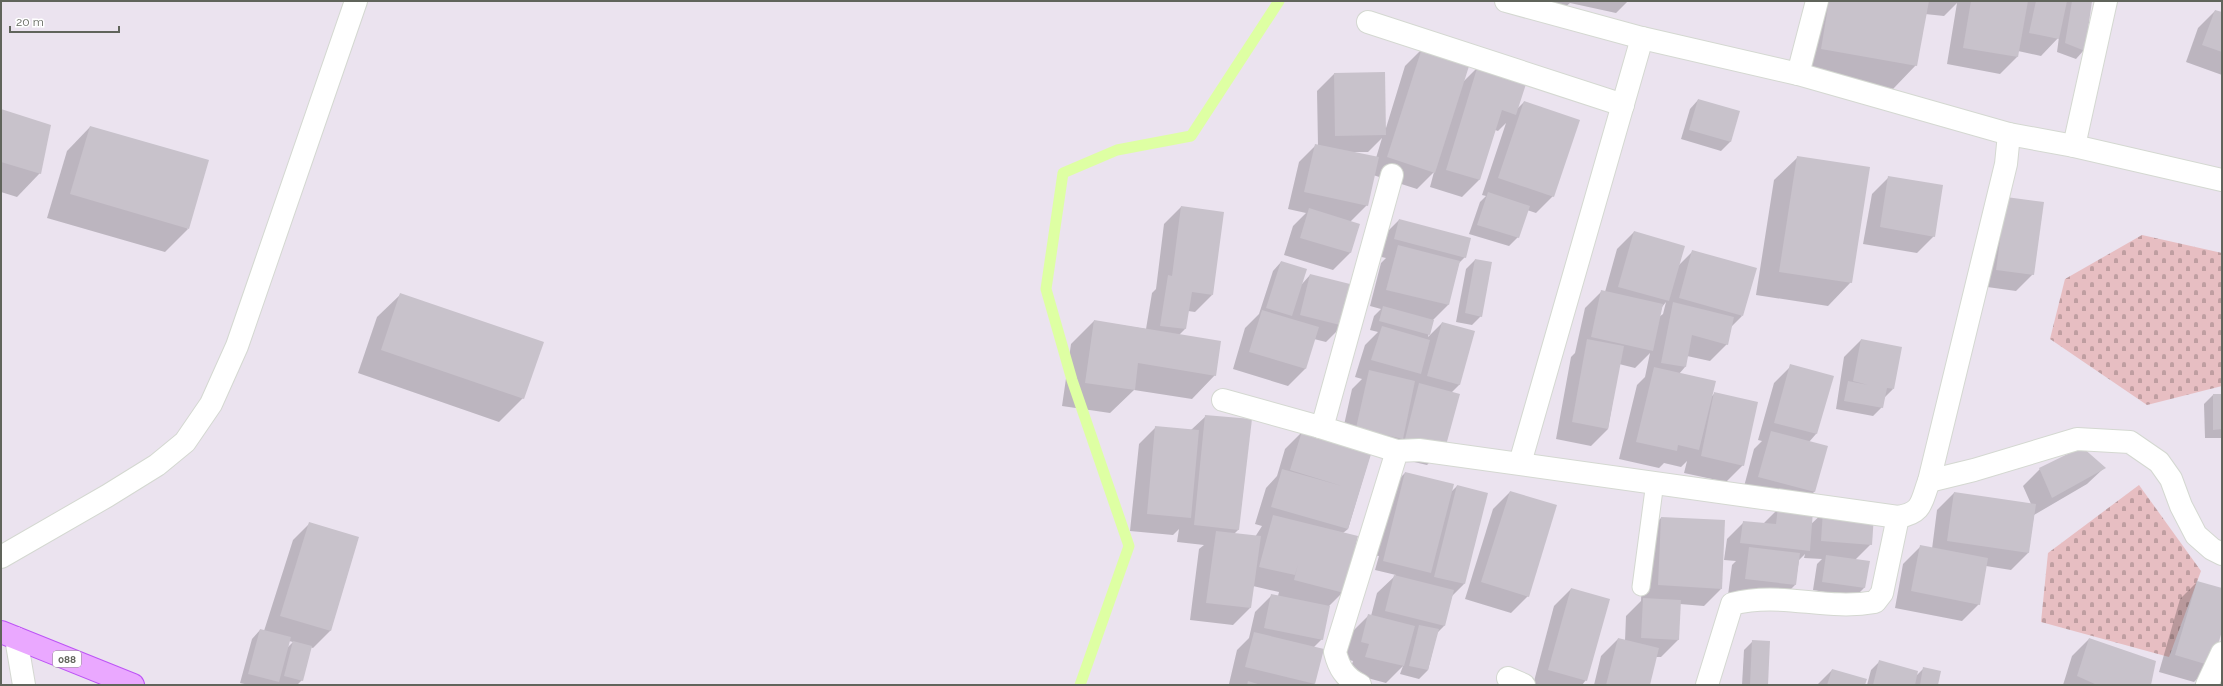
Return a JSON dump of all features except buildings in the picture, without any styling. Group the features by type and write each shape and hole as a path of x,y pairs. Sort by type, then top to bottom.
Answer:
{"main road":[{"name":"088","path":"8,635 133,685"}],"street":[{"path":"1,557 107,496 157,465 185,442 211,404 240,339 356,1"},
{"path":"1506,1 1642,38 1798,74 2009,134 2074,146 2222,180"},
{"path":"1798,74 1817,1"},
{"path":"2074,146 2106,1"},
{"path":"1368,22 1623,105"},
{"path":"1520,463 1642,38"},
{"path":"1223,400 1320,427 1397,451 1420,450 1898,516 1912,515 1918,509 1929,481 2006,164 2009,134"},
{"path":"1320,427 1325,417 1392,175"},
{"path":"1929,481 1974,470 2077,439 2130,442 2159,462 2171,479 2181,506 2196,535 2222,554"},
{"path":"1360,685 1351,681 1339,668 1335,652 1397,451"},
{"path":"1707,685 1732,604 1752,599 1782,599 1826,605 1862,604 1874,602 1882,593 1898,516"},
{"path":"8,635 24,685"},
{"path":"2207,685 2222,653"}],"lane":[{"path":"1641,586 1655,482"}],"green space":[{"path":"2142,235 2222,253 2222,386 2147,405 2050,339 2065,279"},
{"path":"2139,485 2201,571 2169,657 2041,622 2048,553"}],"waterway":[{"path":"1080,685 1129,546 1072,380 1046,289 1063,173 1117,150 1191,136 1279,1"}]}
